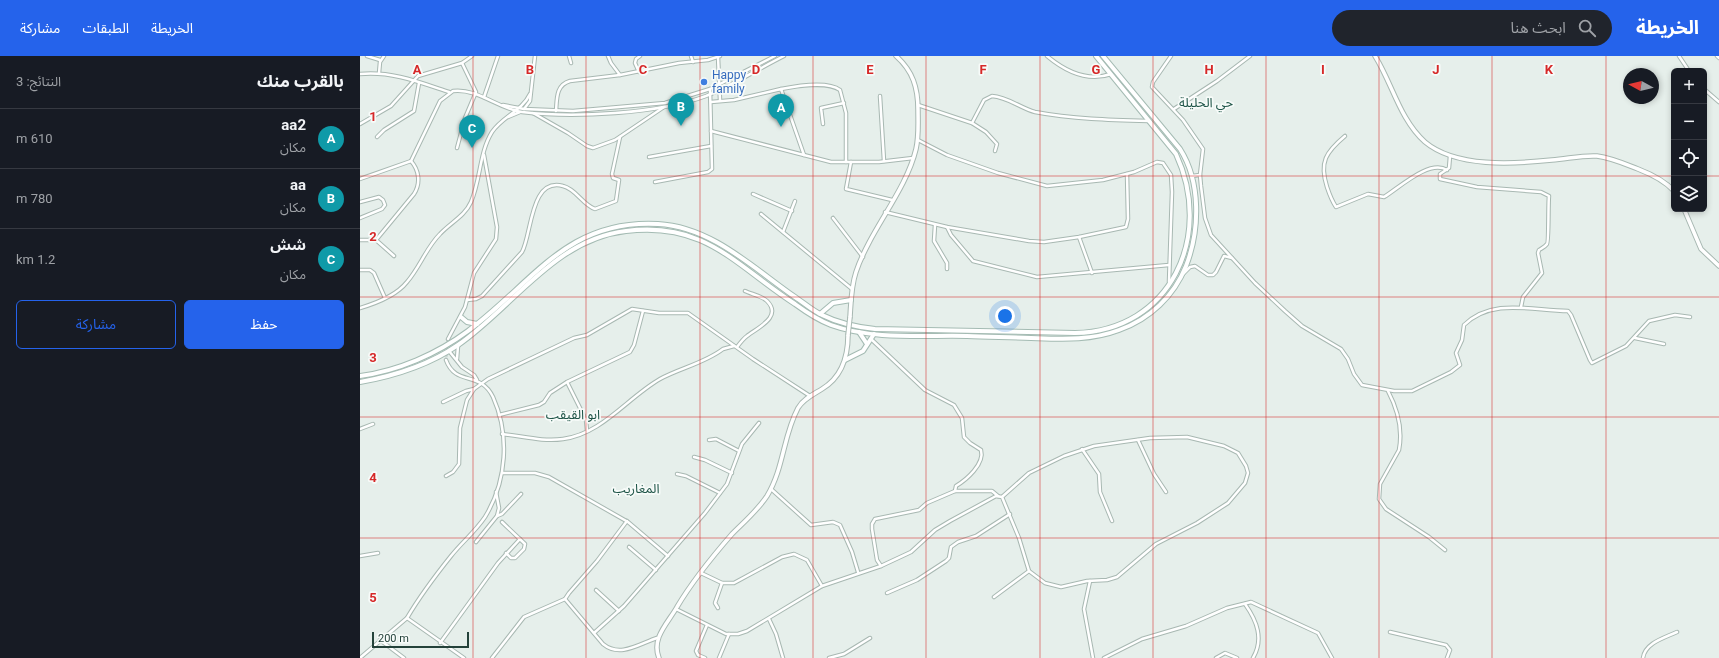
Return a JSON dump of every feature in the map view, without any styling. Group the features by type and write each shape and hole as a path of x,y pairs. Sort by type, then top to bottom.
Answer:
{"main road":[{"path":"360,376 416,361 454,341 477,324 541,267 570,244 603,229 637,224 660,224 680,228 714,240 820,314 855,327 875,329 1095,332 1121,324 1142,313 1158,300 1169,286 1179,269 1185,250 1190,226 1191,207 1184,170 1176,154 1096,56"},
{"path":"360,382 404,371 449,351 504,308 548,268 578,246 603,235 645,229 678,233 710,244 726,253 781,295 816,318 847,330 874,334 1008,338 1094,337 1127,327 1152,312 1173,290 1182,276 1188,261 1195,225 1196,196 1192,176 1185,158 1171,136 1103,56"},
{"path":"820,314 837,302 851,300"},
{"path":"828,308 832,319"},
{"path":"461,317 467,322 477,324"},
{"path":"467,322 468,331"},
{"path":"859,332 867,344"},
{"path":"845,360 859,354 874,334"}],"street":[{"path":"367,56 380,60"},
{"path":"379,73 380,60 384,56"},
{"path":"360,124 391,106 421,74 462,63 472,56"},
{"path":"484,97 498,56"},
{"path":"524,109 529,104 535,56"},
{"path":"570,56 571,63"},
{"path":"608,56 611,63 620,75"},
{"path":"639,72 635,62 640,56"},
{"path":"692,56 693,62"},
{"path":"556,112 648,106 684,98 719,85 775,56"},
{"path":"500,105 520,110 532,111 599,113 665,106 711,94 784,56"},
{"path":"659,658 656,647 657,638 700,572 761,504 770,489 781,466 789,427 798,407 810,396 837,377 845,360 852,289 862,257 914,158 918,140 918,105 914,80 908,69 896,56"},
{"path":"1047,56 1058,65 1075,73 1097,78 1111,74"},
{"path":"1171,56 1152,86 1154,91 1174,109 1202,147 1200,175 1205,218 1209,230 1255,283 1293,318 1313,333 1341,350 1350,363 1354,374 1362,385 1388,391 1412,391 1451,372 1460,365 1456,353 1462,340 1465,324 1481,314 1498,308 1521,307 1570,313 1592,363 1606,355 1621,350 1635,338 1640,328 1649,321 1675,315 1690,317"},
{"path":"1174,109 1217,81 1250,56"},
{"path":"1375,56 1384,71 1408,121 1420,137 1438,151 1463,159 1499,162 1551,160 1585,156 1605,157 1644,172 1667,184 1671,188"},
{"path":"1679,56 1687,68"},
{"path":"556,112 558,92 561,86 567,82 639,72 719,57 720,100"},
{"path":"457,148 466,118 476,95 474,85 462,63"},
{"path":"360,74 379,73 399,75 449,92 460,90 484,97 516,111"},
{"path":"377,137 384,130 414,111 419,83"},
{"path":"711,102 720,100 734,100 798,85 835,88 841,93 844,103 847,127 846,162"},
{"path":"656,182 711,170 710,89"},
{"path":"781,89 804,155"},
{"path":"360,179 411,160 437,106 449,92"},
{"path":"1707,92 1719,102"},
{"path":"506,118 520,110 530,94"},
{"path":"880,96 884,161"},
{"path":"972,123 984,100 992,96 1002,98 1028,110 1043,113 1099,119 1150,121"},
{"path":"684,98 685,102"},
{"path":"823,124 821,108 844,103"},
{"path":"918,105 972,123 984,130 989,137 995,141 997,145 995,151"},
{"path":"360,308 385,298 406,283 436,238 468,208 473,198 484,154 492,132 506,118 516,111 524,109 532,111 589,147 605,144 620,137 665,106"},
{"path":"711,130 831,162 884,161 914,158"},
{"path":"1345,136 1332,149 1325,159 1323,166 1328,190 1336,206 1368,194 1384,197 1423,172 1434,168 1447,170"},
{"path":"467,300 475,300 482,296 522,252 526,243 532,211 539,197 548,188 555,185 564,186 572,191 588,206 595,209 616,201 619,180 613,178 612,174 620,137"},
{"path":"918,140 947,155 998,173 1047,186 1098,181 1127,174 1157,162 1164,163 1172,180 1172,226 1169,286"},
{"path":"649,157 711,146"},
{"path":"448,339 461,317 474,273 495,242 497,233 484,154"},
{"path":"1450,156 1450,163 1447,170 1440,174 1440,179 1466,186 1541,192 1549,196 1547,222 1548,240 1546,245 1539,250 1538,253 1542,273 1523,297 1521,307"},
{"path":"376,240 417,189 417,172 411,160"},
{"path":"852,162 846,188 892,200"},
{"path":"885,212 947,228 1029,242 1079,237 1126,227 1128,219 1127,174"},
{"path":"1192,176 1200,175"},
{"path":"753,194 792,210"},
{"path":"360,202 379,197 383,200 385,205 382,209 360,218"},
{"path":"783,232 795,201"},
{"path":"1685,212 1701,249 1719,266"},
{"path":"761,214 852,289"},
{"path":"834,218 862,257"},
{"path":"935,224 934,241 947,263 947,269"},
{"path":"947,228 970,258 984,265 1039,278 1169,265"},
{"path":"1079,237 1092,273"},
{"path":"360,240 376,240 394,256"},
{"path":"1182,276 1190,267 1195,266 1208,275 1213,275 1226,255 1236,261"},
{"path":"360,270 368,269 374,273 385,298"},
{"path":"502,434 555,440 572,438 608,419 638,393 661,378 723,349 736,347 747,336 766,323 771,316 771,309 767,301 745,291"},
{"path":"443,402 466,391 474,389 483,383 574,338 587,335 626,311 635,309 643,311 690,313 736,347 810,396"},
{"path":"499,415 526,410 539,405 544,402 552,392 567,382 630,352 636,340 643,311"},
{"path":"871,338 924,390 954,405 962,418 964,436 970,443 981,450 980,460 967,478 956,486 956,492"},
{"path":"1635,338 1664,344"},
{"path":"457,359 458,345"},
{"path":"449,351 462,367 474,375 477,380"},
{"path":"360,658 407,618 442,566 485,517 496,492 502,473 505,457 499,415 492,395 483,383 477,380 464,378 454,373 446,360"},
{"path":"567,382 586,420 587,431"},
{"path":"446,476 455,470 459,464 460,428 467,400 474,389"},
{"path":"1388,391 1399,417 1400,445 1399,450 1380,484 1379,499 1386,509 1429,537 1445,550"},
{"path":"594,633 619,611 656,570 720,493 732,473 739,451 746,437 759,423"},
{"path":"360,429 373,424"},
{"path":"1160,437 1187,438 1224,446 1233,450 1240,456 1247,470 1247,479 1228,503 1197,523 1156,544 1122,573 1111,579 1056,587 1045,583 1029,571 1010,514 1002,497 1032,471 1082,449 1160,437"},
{"path":"709,440 716,439 739,451"},
{"path":"1138,440 1154,474 1166,492"},
{"path":"1082,449 1098,474 1100,492 1112,522"},
{"path":"694,457 705,460 732,473"},
{"path":"502,473 529,473 543,475 627,521 668,556"},
{"path":"677,474 686,476 720,493"},
{"path":"770,489 811,525 833,522 840,524 852,552 858,572"},
{"path":"476,542 497,516 499,508 496,492"},
{"path":"881,566 877,558 872,529 874,521 919,510 927,503 956,492 993,492 1002,497"},
{"path":"497,516 502,514 521,494"},
{"path":"676,609 707,625 729,634 738,634 747,631 822,586 858,572 881,566 911,552 935,530 998,496"},
{"path":"887,593 917,580 946,561 949,558 951,547 957,542 971,538 1010,514"},
{"path":"492,658 524,617 565,599 617,536 627,521"},
{"path":"502,522 526,546 518,556 513,559 506,553"},
{"path":"440,642 506,553 520,539"},
{"path":"630,548 656,570"},
{"path":"360,556 378,553"},
{"path":"700,572 722,582 731,584 738,582 782,557 794,554 807,560 822,586"},
{"path":"994,597 1029,571"},
{"path":"1090,581 1084,609 1093,658"},
{"path":"718,608 714,603 722,582"},
{"path":"596,590 619,611"},
{"path":"565,599 605,647 619,651 632,649 657,638"},
{"path":"1104,658 1148,636 1186,626 1227,608 1255,602 1290,621 1316,631 1322,638 1332,658"},
{"path":"1245,604 1252,614 1260,637 1258,648 1252,658"},
{"path":"407,618 464,658"},
{"path":"769,619 776,634 783,658"},
{"path":"704,658 698,655 696,651 707,625"},
{"path":"1390,632 1446,645 1450,650 1447,658"},
{"path":"1643,658 1644,652 1649,646 1677,632"},
{"path":"719,658 729,634"},
{"path":"829,658 844,654 870,638"},
{"path":"380,640 403,658"},
{"path":"1216,658 1225,653 1237,658"}],"tunnel":[{"path":"446,360 448,339"}],"place":[{"name":"Happy family","path":"704,82"},
{"name":"aa","path":"681,126"},
{"name":"aa2","path":"781,127"},
{"name":"شش","path":"472,148"}],"district":[{"name":"حي الحليلة","path":"1206,102"},
{"name":"ابو القيقب","path":"573,414"},
{"name":"المغاريب","path":"636,488"}]}
